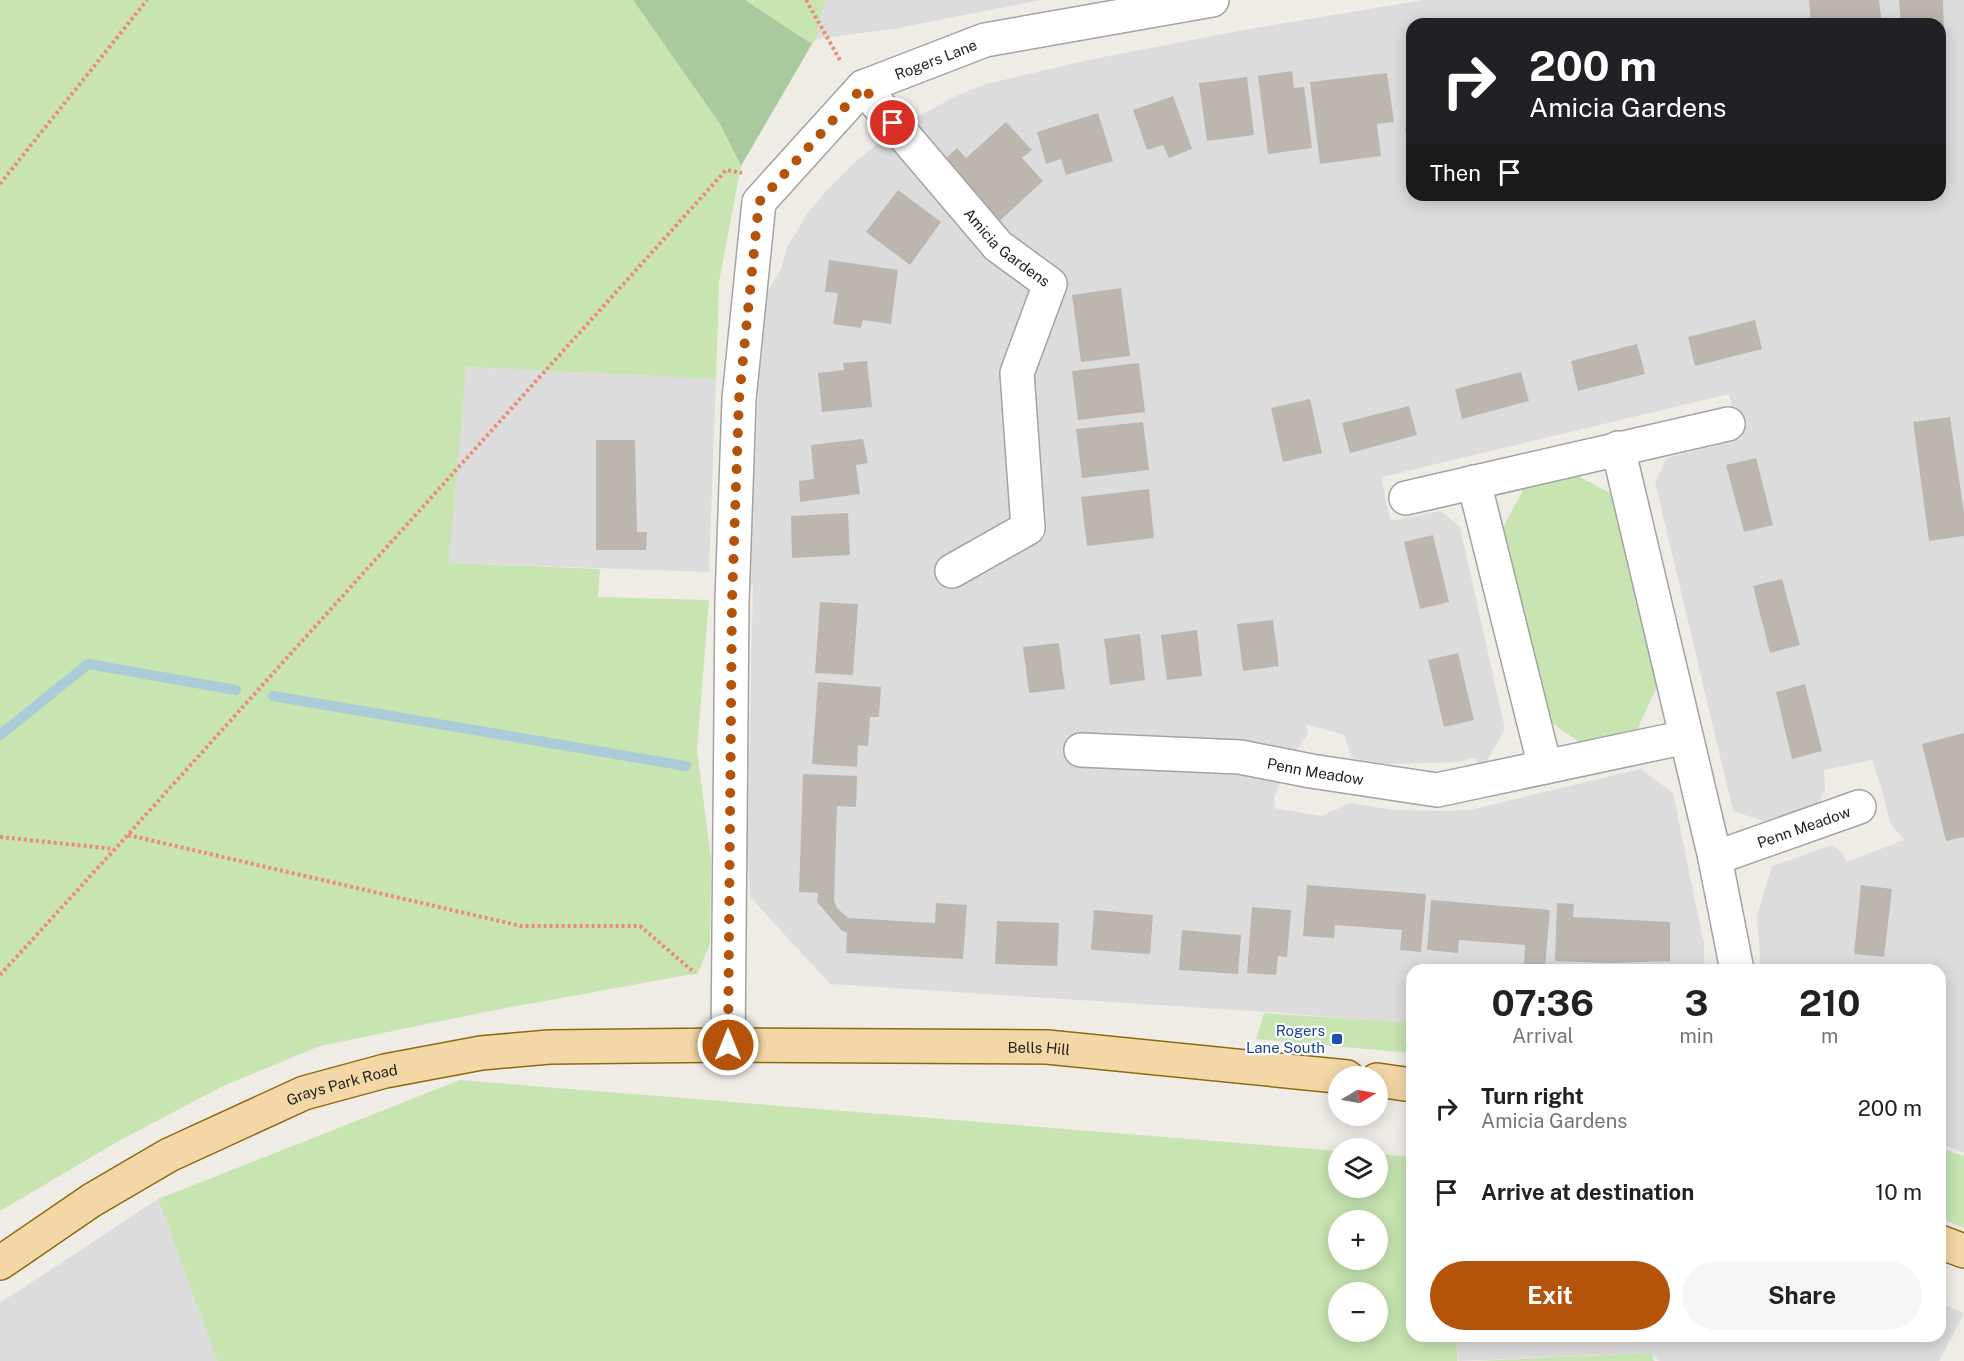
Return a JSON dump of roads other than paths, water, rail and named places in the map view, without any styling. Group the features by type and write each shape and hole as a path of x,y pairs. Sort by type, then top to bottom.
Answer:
{"main road":[{"name":"Bells Hill","path":"728,1045 1047,1047 1328,1075"},
{"name":"Grays Park Road","path":"0,1263 92,1200 169,1155 304,1093 385,1071 481,1053 549,1047 728,1045"},
{"path":"1388,1082 1406,1084"},
{"path":"1946,1244 1964,1251"}],"street":[{"name":"Rogers Lane","path":"728,1045 732,601 739,399 759,202 861,90 985,40 1212,0"},
{"name":"Amicia Gardens","path":"861,90 998,246 1050,284 1017,373 1028,528 952,571"},
{"path":"1406,498 1728,424"},
{"path":"1618,448 1715,858 1736,964"},
{"path":"1474,482 1545,767"},
{"name":"Penn Meadow","path":"1081,750 1240,757 1311,771 1437,790 1686,737"},
{"name":"Penn Meadow","path":"1715,858 1859,807"}],"waterway":[{"path":"0,735 88,664 236,690"},
{"path":"273,696 686,766"}],"place":[{"name":"Rogers Lane South","path":"1337,1039"}]}
